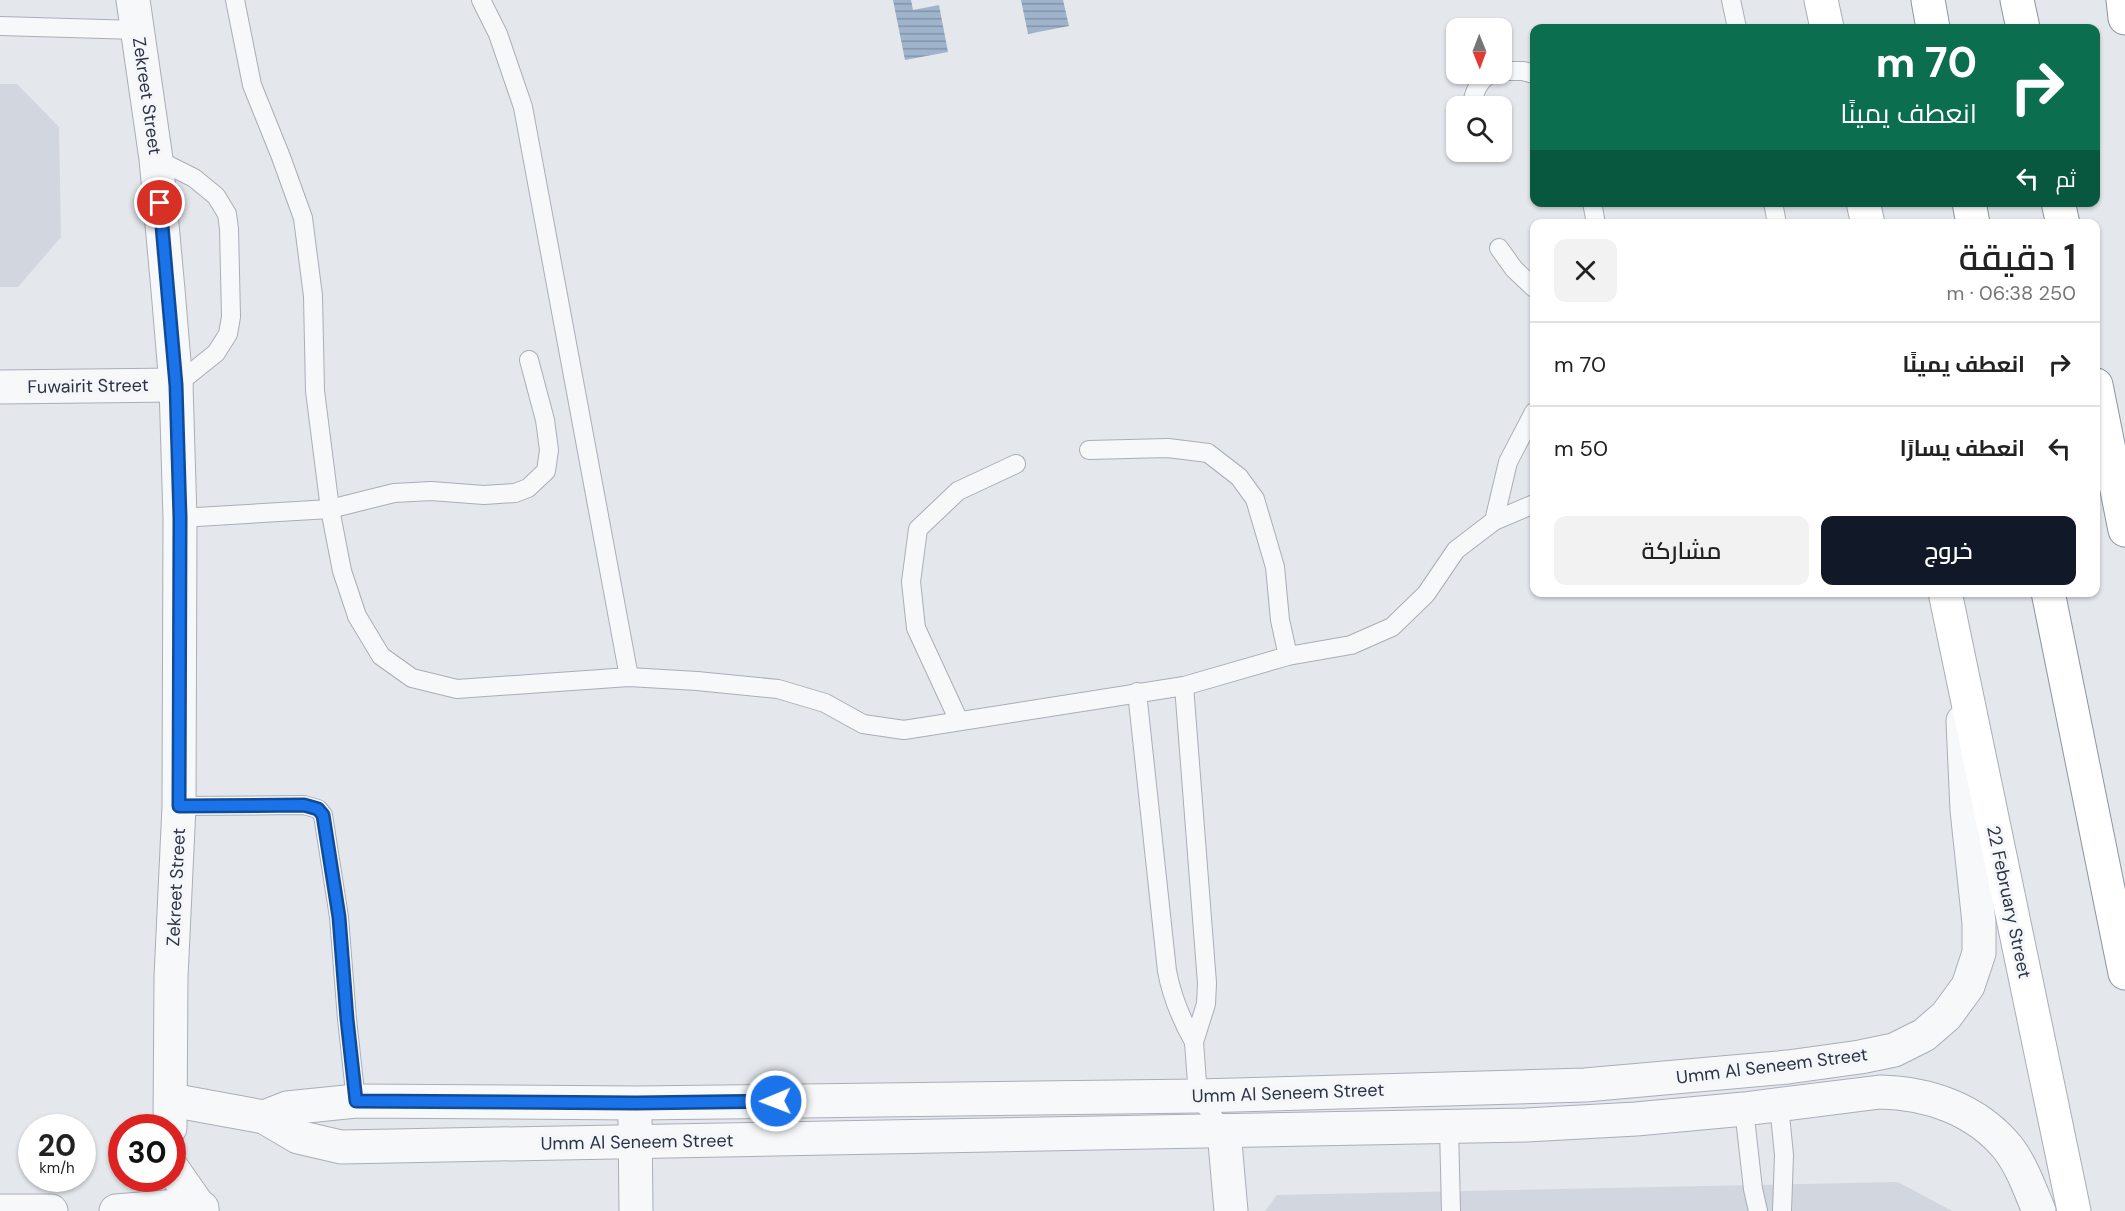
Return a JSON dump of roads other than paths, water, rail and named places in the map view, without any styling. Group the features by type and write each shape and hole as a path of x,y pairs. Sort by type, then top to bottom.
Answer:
{"main road":[{"path":"1821,0 1826,24"},
{"path":"1928,0 1933,24"},
{"path":"2017,0 2022,24"},
{"path":"2123,0 2125,18"},
{"path":"2100,405 2125,530"},
{"name":"22 February Street","path":"1946,597 2074,1211"},
{"path":"2049,597 2125,973"}],"street":[{"name":"Zekreet Street","path":"135,15 156,159 176,385 180,518 179,806 171,977 170,1114"},
{"name":"Fuwairit Street","path":"0,387 176,385"},
{"name":"Umm Al Seneem Street","path":"186,1115 264,1117 299,1106 356,1101 636,1103 1198,1096 1585,1085 1702,1076 1860,1057 1894,1050 1924,1035 1946,1016 1968,986 1979,953 1979,923 1967,810 1961,671"},
{"name":"Umm Al Seneem Street","path":"264,1117 298,1137 341,1147 1449,1127 1636,1119 1744,1109 1880,1092 1901,1093 1944,1102 1975,1119 1989,1130 2008,1149 2024,1175 2039,1211"},
{"path":"636,1103 636,1211"},
{"path":"1224,1131 1231,1211"},
{"path":"186,1187 202,1209"},
{"path":"148,1210 156,1192"},
{"path":"116,1211 178,1206 202,1209"},
{"path":"0,1210 51,1211"}],"lane":[{"path":"234,0 252,85 303,218 314,296 315,392 330,509 342,571 357,616 381,656 412,678 457,689 629,677 778,689 825,704 863,724 904,730 1184,686 1288,656 1351,645 1392,627 1426,594 1456,550 1494,521 1530,506"},
{"path":"482,0 498,34 523,107 629,677"},
{"path":"1731,0 1736,24"},
{"path":"0,26 135,15"},
{"path":"1512,71 1530,74"},
{"path":"156,159 194,178 216,196 226,214 229,229 231,317 228,334 216,352 176,385"},
{"path":"1499,248 1514,269 1530,280"},
{"path":"180,518 330,509 394,492 430,491 484,495 515,493 528,488 546,471 549,450 545,420 529,360"},
{"path":"1494,521 1508,462 1530,420"},
{"path":"1089,450 1168,448 1208,453 1239,477 1255,499 1275,567 1280,620 1288,656"},
{"path":"959,721 916,628 911,582 918,529 958,491 1016,464"},
{"path":"1184,686 1207,983 1206,1004 1194,1042 1198,1096 1224,1131"},
{"path":"1137,692 1167,971 1172,996 1181,1020 1194,1042"},
{"path":"179,806 304,805 318,809 323,815 339,917 356,1101"},
{"path":"1779,1105 1784,1155 1782,1211"},
{"path":"1744,1109 1753,1189 1758,1211"},
{"path":"1449,1127 1451,1211"}],"water":[{"path":"893,0 911,0 913,10 939,5 948,52 905,60"},
{"path":"1021,0 1063,0 1069,26 1028,34"}]}
